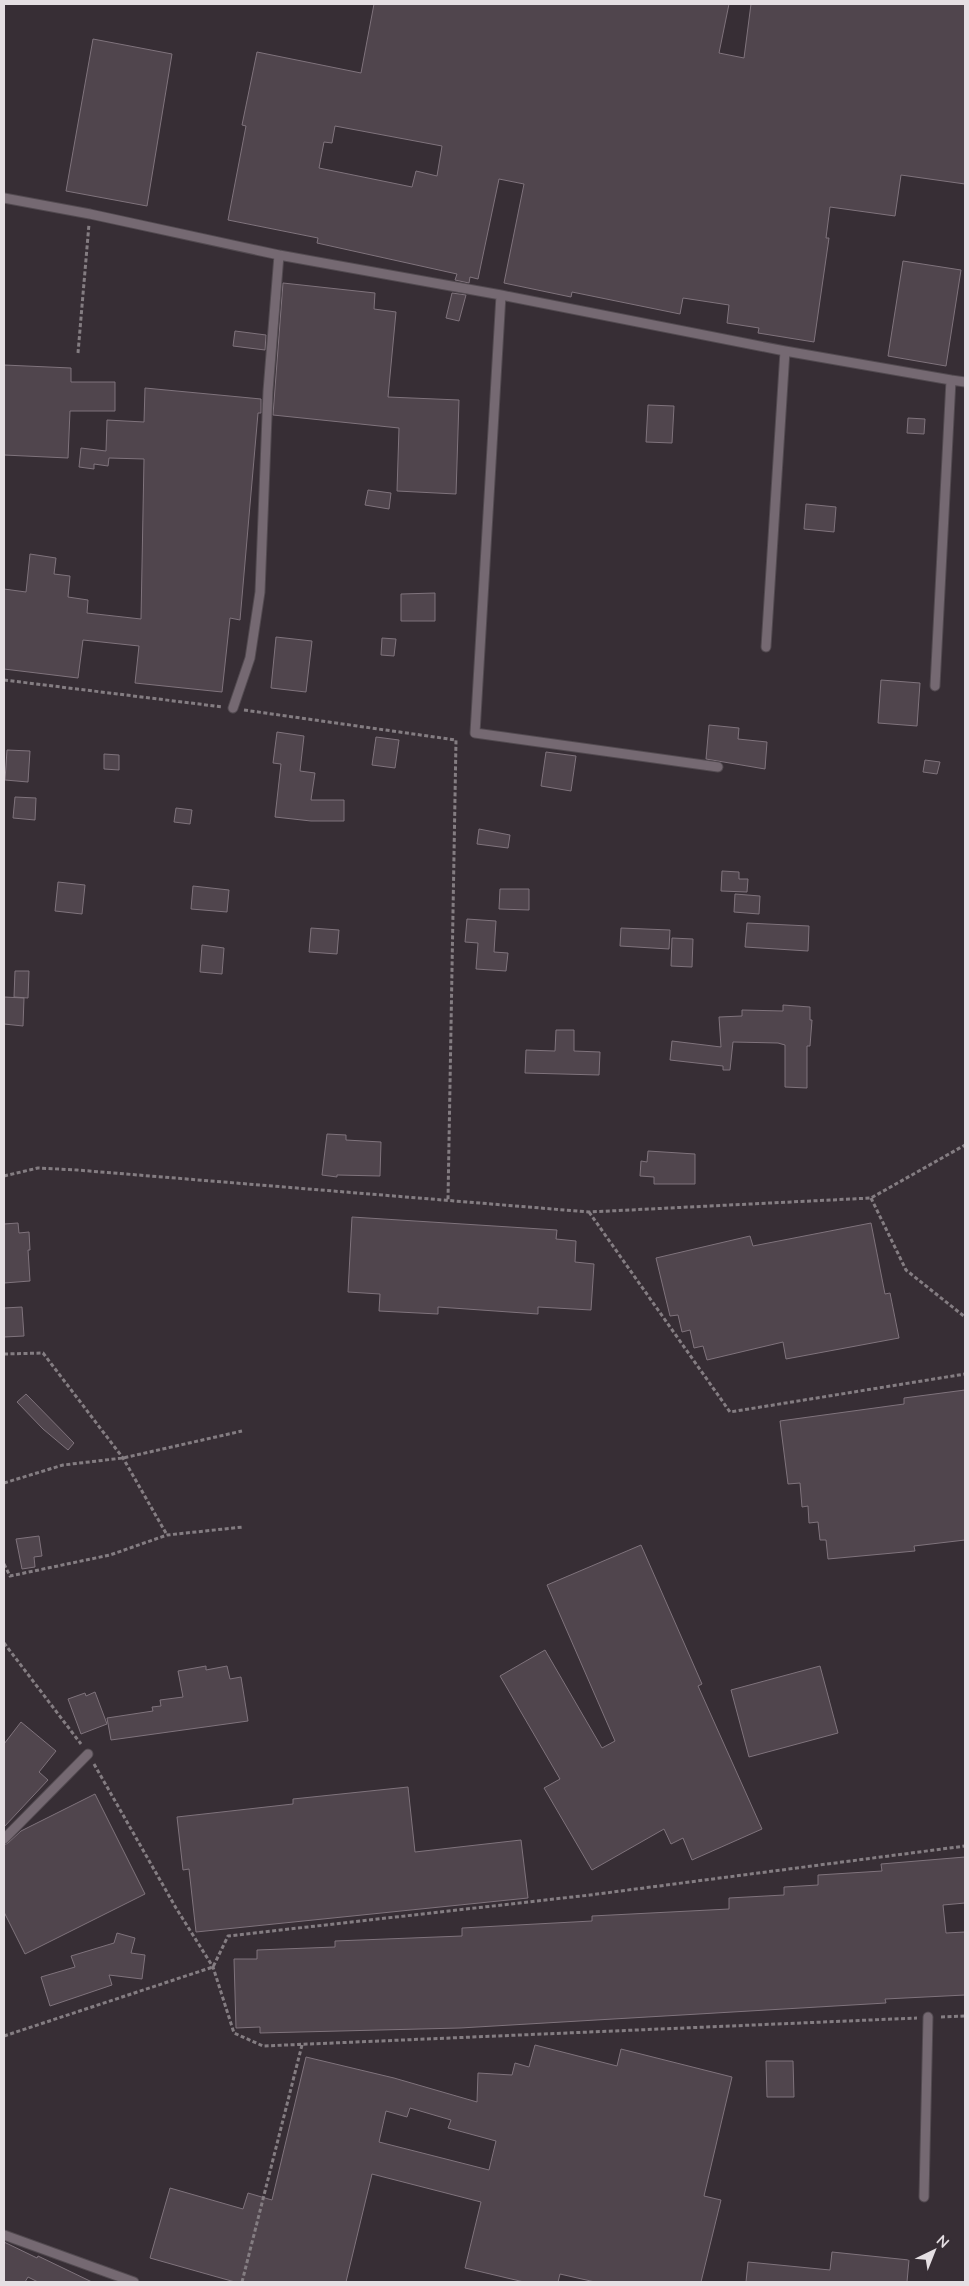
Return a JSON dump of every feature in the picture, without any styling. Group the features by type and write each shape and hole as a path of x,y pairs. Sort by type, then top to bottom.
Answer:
{"lane":[{"path":"4,198 90,214 279,255 501,295 785,352 965,382"},
{"path":"234,708 250,658 260,592 268,391 279,255"},
{"path":"501,295 475,733 718,767"},
{"path":"766,648 785,352"},
{"path":"935,686 951,380"},
{"path":"4,1839 88,1754"},
{"path":"924,2197 928,2017"},
{"path":"4,2235 134,2282"}],"path":[{"path":"78,353 90,214"},
{"path":"4,680 234,708 456,740 448,1200"},
{"path":"4,1176 38,1168 589,1212 871,1198 965,1145"},
{"path":"871,1198 906,1270 965,1317"},
{"path":"589,1212 730,1412 965,1374"},
{"path":"4,1354 43,1353 123,1458 167,1535"},
{"path":"4,1483 63,1465 123,1458 242,1431"},
{"path":"4,1564 10,1576 110,1555 167,1535 243,1527"},
{"path":"4,1643 88,1754 176,1908 213,1967 234,2033 263,2046 965,2016"},
{"path":"4,2036 213,1967 228,1936 590,1895 965,1846"},
{"path":"242,2282 302,2045"}],"building":[{"path":"374,4 729,4 719,53 744,58 751,4 965,4 965,184 901,175 895,216 830,207 826,238 829,238 814,342 758,333 759,328 727,323 729,305 683,298 680,314 572,292 571,297 504,283 524,184 499,179 478,279 470,277 469,283 455,280 457,274 317,243 318,238 228,220 246,126 242,125 257,52 361,73","holes":["335,126 442,146 437,176 416,171 412,187 319,168 324,142 332,143"]},
{"path":"93,39 172,54 147,206 66,191"},
{"path":"903,261 961,270 946,366 888,356"},
{"path":"283,283 375,293 374,309 396,312 388,397 459,400 456,494 397,491 399,428 273,415"},
{"path":"452,293 466,295 459,321 446,318"},
{"path":"235,331 266,335 265,350 233,346"},
{"path":"4,365 71,368 71,382 115,382 115,411 70,411 68,458 4,455"},
{"path":"145,388 261,399 261,413 258,413 240,620 230,618 222,692 135,683 139,646 83,640 78,678 4,669 4,589 26,592 30,554 56,558 54,574 70,576 68,597 88,600 87,613 141,619 144,459 109,458 108,466 94,464 94,469 79,467 81,448 106,451 107,420 144,422"},
{"path":"648,405 674,406 672,443 646,442"},
{"path":"908,418 925,419 924,434 907,433"},
{"path":"368,490 391,493 389,509 365,505"},
{"path":"806,504 836,507 834,532 804,529"},
{"path":"435,593 435,621 401,621 401,594"},
{"path":"276,637 312,641 306,692 271,688"},
{"path":"382,638 396,639 394,656 381,655"},
{"path":"881,680 920,683 917,726 878,723"},
{"path":"709,725 739,728 738,739 767,742 765,769 706,759"},
{"path":"277,732 304,736 300,771 315,773 311,800 344,800 344,821 311,821 275,817 281,764 273,763"},
{"path":"376,737 399,740 395,768 372,765"},
{"path":"7,750 30,751 28,782 5,780"},
{"path":"546,752 576,756 571,791 541,786"},
{"path":"104,754 119,755 119,770 104,769"},
{"path":"925,760 940,762 937,774 923,772"},
{"path":"15,797 36,798 35,820 13,818"},
{"path":"176,808 192,810 190,824 174,822"},
{"path":"479,829 510,835 508,848 477,844"},
{"path":"722,871 739,872 739,879 748,879 747,892 721,891"},
{"path":"58,882 85,885 82,914 55,911"},
{"path":"193,886 229,890 227,912 191,909"},
{"path":"500,889 529,889 529,910 499,909"},
{"path":"735,894 760,896 759,914 734,912"},
{"path":"467,919 496,921 494,952 508,953 506,971 476,969 478,943 465,942"},
{"path":"747,923 809,926 808,951 745,947"},
{"path":"311,928 339,930 337,954 309,952"},
{"path":"621,928 670,930 669,949 620,946"},
{"path":"672,938 693,939 692,967 671,966"},
{"path":"202,945 224,948 222,974 200,972"},
{"path":"15,971 29,971 28,998 14,997"},
{"path":"4,997 24,998 23,1026 4,1024"},
{"path":"783,1005 810,1007 810,1020 812,1020 810,1046 807,1046 807,1088 785,1087 785,1045 778,1043 733,1042 730,1070 723,1070 723,1066 670,1060 672,1041 721,1047 719,1017 742,1016 742,1010 783,1011"},
{"path":"556,1030 574,1030 574,1051 600,1052 599,1075 525,1073 526,1050 555,1051"},
{"path":"327,1134 346,1135 346,1140 381,1142 380,1176 337,1175 337,1177 322,1175"},
{"path":"648,1151 695,1154 695,1184 654,1184 654,1177 640,1176 641,1161 647,1162"},
{"path":"352,1217 557,1230 556,1239 576,1241 575,1262 594,1264 591,1310 538,1307 538,1314 438,1307 438,1314 379,1311 380,1294 348,1292"},
{"path":"18,1223 19,1233 29,1232 30,1281 4,1283 4,1224"},
{"path":"871,1223 885,1294 890,1293 899,1338 786,1359 783,1342 707,1360 703,1346 694,1348 690,1330 682,1332 678,1315 670,1316 656,1258 750,1236 753,1246"},
{"path":"22,1307 24,1336 4,1337 4,1308"},
{"path":"965,1390 965,1540 914,1546 915,1551 828,1559 826,1540 820,1540 818,1522 809,1523 808,1506 802,1507 800,1483 788,1484 780,1421 904,1404 904,1398"},
{"path":"26,1394 74,1443 68,1450 43,1429 17,1402"},
{"path":"39,1536 42,1556 34,1557 35,1567 22,1569 16,1539"},
{"path":"641,1545 702,1684 698,1686 762,1829 692,1860 683,1838 671,1844 664,1829 592,1870 544,1788 560,1779 500,1676 545,1650 602,1748 615,1741 547,1585"},
{"path":"206,1666 206,1670 227,1666 230,1679 241,1677 248,1721 111,1740 107,1718 153,1711 152,1707 161,1706 160,1700 183,1697 178,1671"},
{"path":"820,1666 838,1733 749,1757 731,1690"},
{"path":"95,1692 107,1724 81,1734 68,1699 85,1693 86,1696"},
{"path":"21,1722 56,1751 39,1772 48,1780 4,1827 4,1744"},
{"path":"408,1787 415,1852 521,1840 528,1898 196,1932 189,1869 183,1870 177,1817 293,1804 293,1799"},
{"path":"95,1794 145,1894 25,1954 4,1912 4,1845 21,1831"},
{"path":"965,1857 965,1903 943,1905 946,1933 965,1932 965,1995 885,1999 886,2003 460,2028 260,2033 260,2027 236,2028 234,1959 257,1959 257,1950 335,1947 335,1941 462,1936 462,1928 592,1921 592,1916 729,1909 729,1898 784,1895 784,1887 818,1885 818,1875 882,1871 881,1864"},
{"path":"117,1933 135,1938 131,1953 145,1955 142,1979 109,1975 112,1985 50,2006 41,1977 75,1967 71,1956 114,1943"},
{"path":"535,2045 617,2066 621,2049 732,2077 704,2196 721,2200 701,2282 595,2282 560,2274 558,2282 524,2282 465,2268 481,2202 372,2174 346,2282 235,2282 150,2258 170,2188 243,2209 248,2193 272,2200 306,2057 394,2078 477,2102 478,2073 512,2075 515,2063 529,2067","holes":["410,2108 451,2120 448,2128 496,2141 489,2170 379,2142 386,2111 407,2117"]},
{"path":"766,2061 793,2061 794,2097 767,2097"},
{"path":"4,2242 92,2282 38,2282 28,2277 25,2282 4,2282"},
{"path":"832,2252 909,2260 907,2282 746,2282 748,2262 830,2270"}]}
